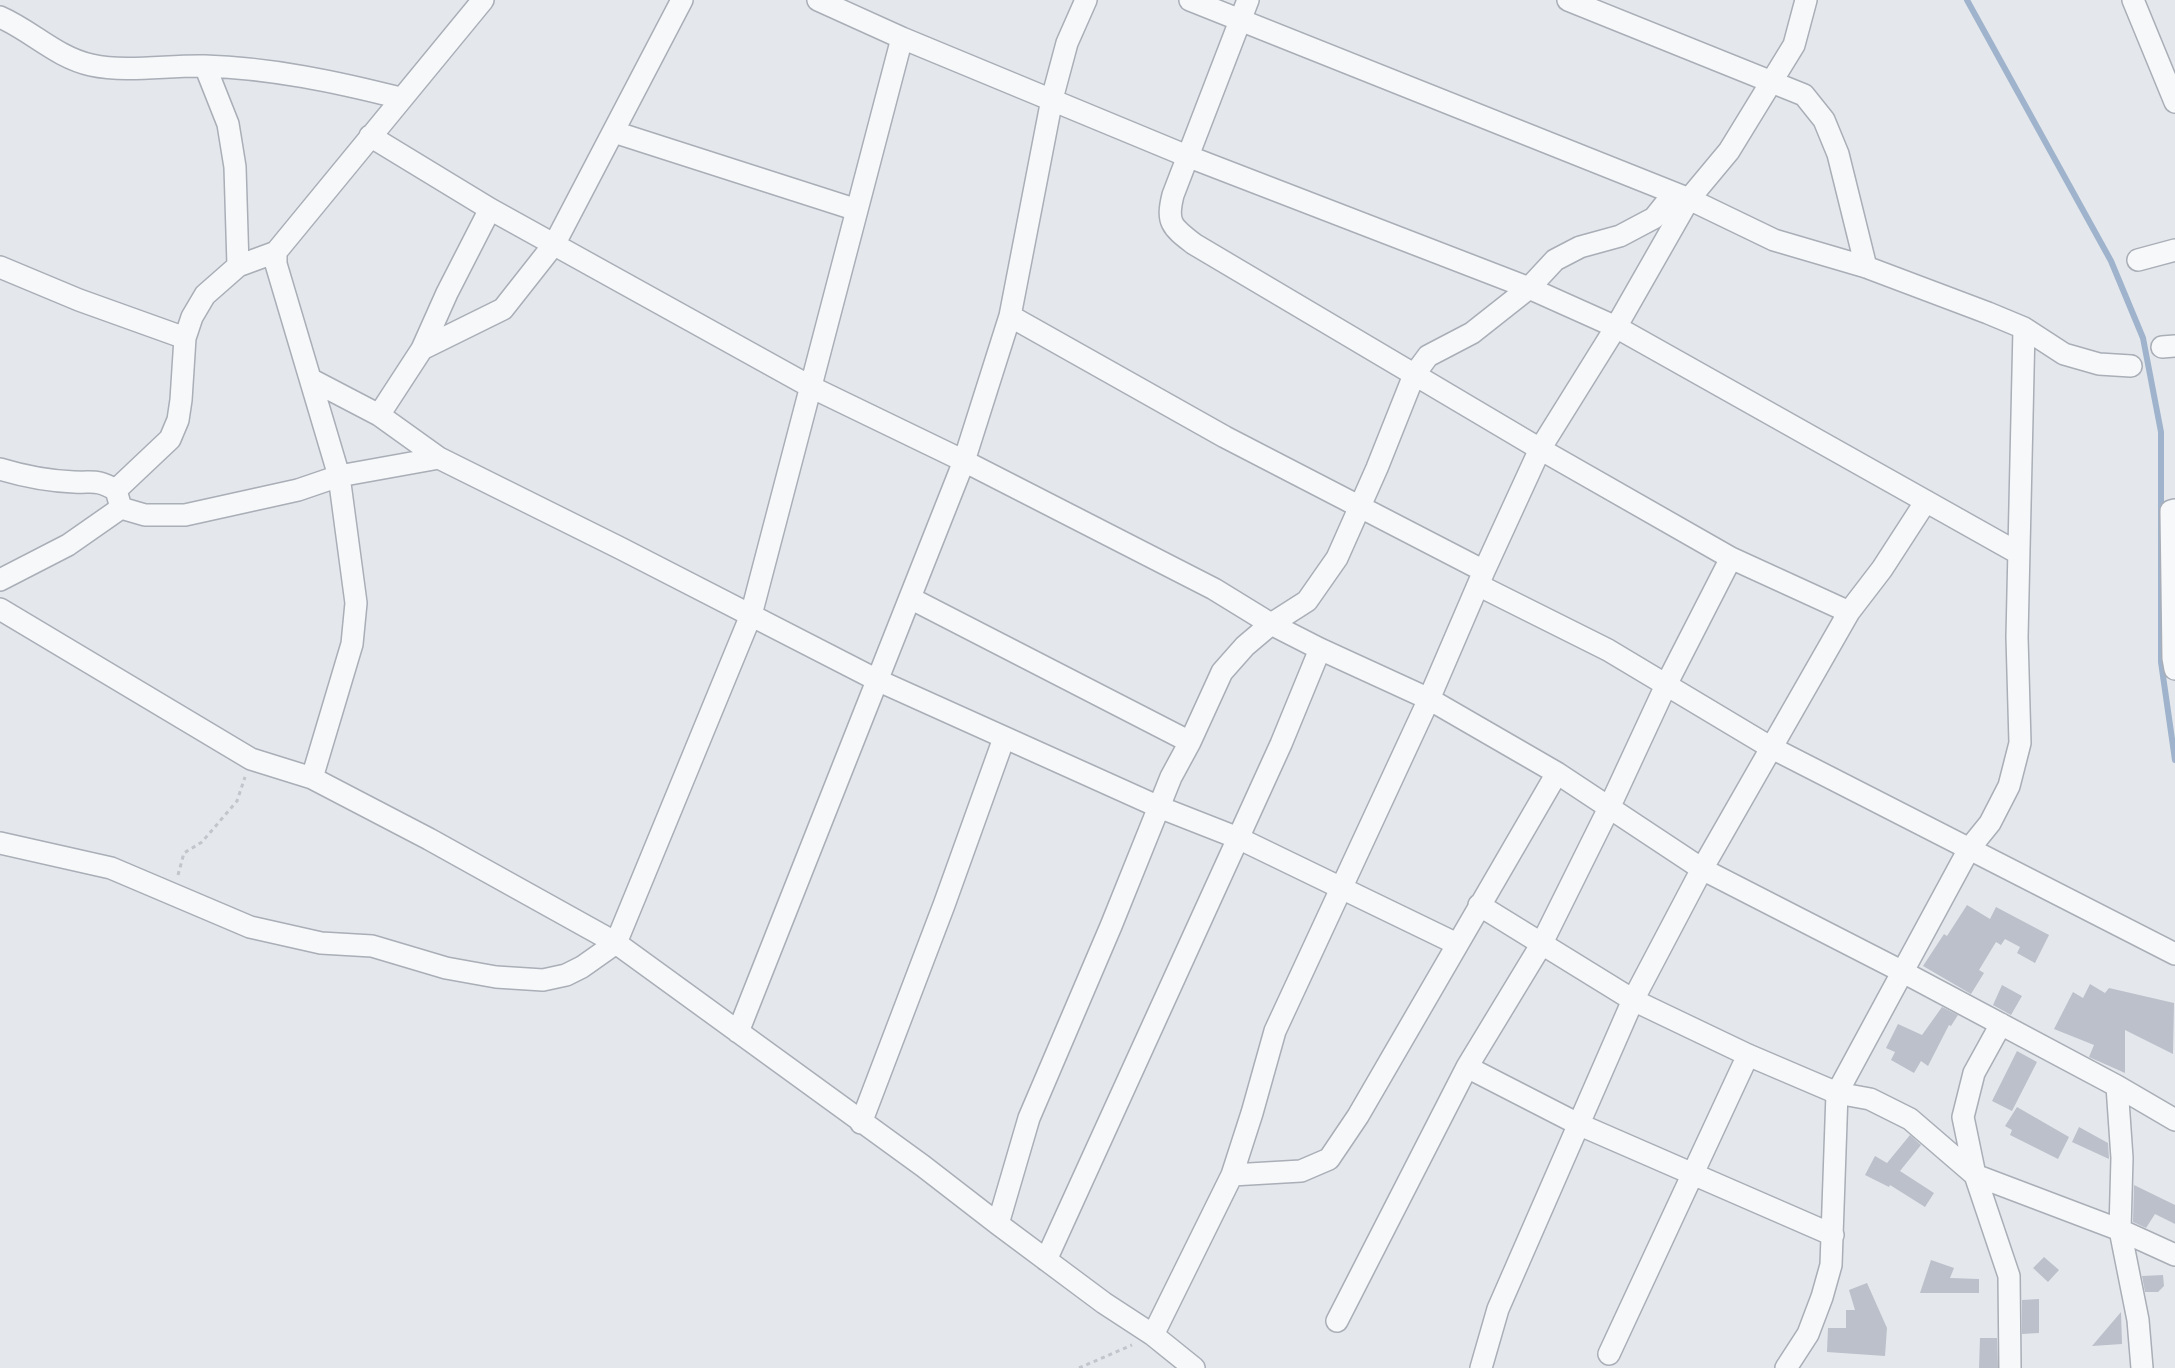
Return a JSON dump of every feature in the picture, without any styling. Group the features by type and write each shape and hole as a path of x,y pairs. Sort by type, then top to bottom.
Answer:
{"street":[{"path":"0,580 68,545 118,499 170,440 178,420 186,338 192,317 205,295 238,266 276,252 400,98 483,0"},
{"path":"422,349 503,309 555,244 682,0"},
{"path":"818,0 902,38 1187,156 1529,288 1616,327 2018,553"},
{"path":"738,1032 964,461 1010,316 1052,99 1067,43 1086,0"},
{"path":"1190,0 1682,196 1774,240 1866,267 2024,328 2064,354 2099,364 2131,366"},
{"path":"1248,0 1187,156 1168,214 1174,229 1194,244 1414,375 1731,558 1849,612"},
{"path":"1568,0 1771,80 1804,96 1824,120 1838,154 1866,267"},
{"path":"998,1224 1029,1118 1112,926 1171,777 1190,742 1222,672 1245,646 1271,624 1307,601 1337,558 1361,507 1414,375 1428,356 1472,333 1529,288 1555,260 1580,247 1620,236 1654,218 1682,196 1729,151 1771,80 1794,46 1806,0"},
{"path":"2133,0 2175,102"},
{"path":"0,17 15,24 64,56 91,65 124,69 205,66 271,71 349,85 400,98"},
{"path":"0,843 111,868 250,927 321,943 372,946 446,968 496,977 543,980 566,975 582,968 616,943 751,615 902,38"},
{"path":"205,66 228,124 234,158 238,266"},
{"path":"614,132 857,210"},
{"path":"370,136 490,209 812,387 964,461 1214,589 1271,624 1320,649 1429,699 1557,774 1702,869 2001,1024 2117,1086 2175,1120"},
{"path":"1153,1335 1232,1174 1252,1113 1275,1031 1429,699 1481,578 1540,449 1616,327 1682,196"},
{"path":"379,415 422,349 490,209"},
{"path":"2138,260 2175,250"},
{"path":"276,252 276,264 339,476 356,603 352,644 312,778"},
{"path":"0,267 79,300 186,338"},
{"path":"1010,316 1225,438 1361,507 1481,578 1667,683 1770,747 2175,954"},
{"path":"1786,1368 1808,1334 1822,1297 1831,1265 1837,1093 1970,849 1990,824 2009,786 2020,743 2017,637 2024,328"},
{"path":"312,380 379,415 439,458 878,680 1159,807 1238,838 1457,944"},
{"path":"0,469 18,474 74,482 100,481 118,499 145,515 186,515 298,490 339,476 439,458"},
{"path":"1481,1368 1498,1310 1633,1000 1702,869 1770,747 1849,612 1882,569 1926,501"},
{"path":"2175,510 2171,511 2175,669"},
{"path":"1337,1320 1467,1067 1541,945 1609,808 1667,683 1731,558"},
{"path":"910,598 1190,742"},
{"path":"0,609 252,759 312,778 429,839 616,943 861,1123 923,1166 1046,1260 1153,1335 1194,1368"},
{"path":"1046,1260 1238,838 1320,649"},
{"path":"861,1123 944,905 1004,738"},
{"path":"1232,1174 1301,1170 1329,1159 1358,1116 1479,905 1557,774"},
{"path":"1479,905 1633,1000 1748,1055 1837,1093 1870,1099 1910,1119 1975,1174 2120,1230 2175,1255"},
{"path":"2001,1024 1974,1073 1963,1117 1975,1174 2009,1276 2010,1368"},
{"path":"1609,1354 1748,1055"},
{"path":"1467,1067 1578,1124 1833,1235"},
{"path":"2117,1086 2122,1158 2120,1230 2138,1320 2142,1368"}],"path":[{"path":"158,888 176,877 181,870 184,853 202,842 238,801 252,759"},
{"path":"1079,1368 1153,1335"}],"building":[{"path":"1967,905 1990,919 1996,907 2049,935 2035,963 2017,953 2020,947 2005,939 2001,945 1996,942 1979,970 1984,973 1971,994 1923,966 1944,934 1947,936"},
{"path":"2090,984 2105,993 2109,988 2174,1003 2173,1054 2125,1030 2125,1073 2089,1057 2094,1045 2054,1029 2073,992 2083,998"},
{"path":"2002,985 2022,996 2011,1015 1993,1005"},
{"path":"1942,1007 1958,1015 1951,1026 1949,1025 1928,1066 1921,1061 1914,1073 1891,1060 1895,1052 1886,1048 1898,1024 1922,1035"},
{"path":"2017,1051 2037,1062 2012,1111 1992,1101"},
{"path":"2017,1107 2069,1137 2058,1159 2010,1135 2012,1130 2005,1126"},
{"path":"2079,1127 2108,1143 2109,1159 2072,1142"},
{"path":"1910,1135 1921,1145 1900,1171 1934,1193 1925,1207 1890,1185 1889,1187 1865,1175 1875,1156 1887,1163"},
{"path":"2134,1185 2175,1205 2175,1224 2155,1214 2146,1228 2133,1222"},
{"path":"2044,1257 2059,1270 2048,1282 2033,1268"},
{"path":"1931,1260 1954,1268 1950,1278 1979,1279 1979,1293 1920,1293"},
{"path":"2163,1275 2164,1286 2158,1292 2145,1292 2142,1276"},
{"path":"1867,1283 1887,1328 1885,1356 1827,1352 1828,1328 1846,1328 1846,1310 1855,1310 1849,1290"},
{"path":"2039,1299 2039,1333 2022,1334 2022,1300"},
{"path":"2121,1312 2122,1344 2092,1346"},
{"path":"1980,1338 1997,1338 1998,1368 1979,1368"}],"waterway":[{"path":"1967,0 2111,261 2143,338 2161,432 2161,662 2175,760"}]}
